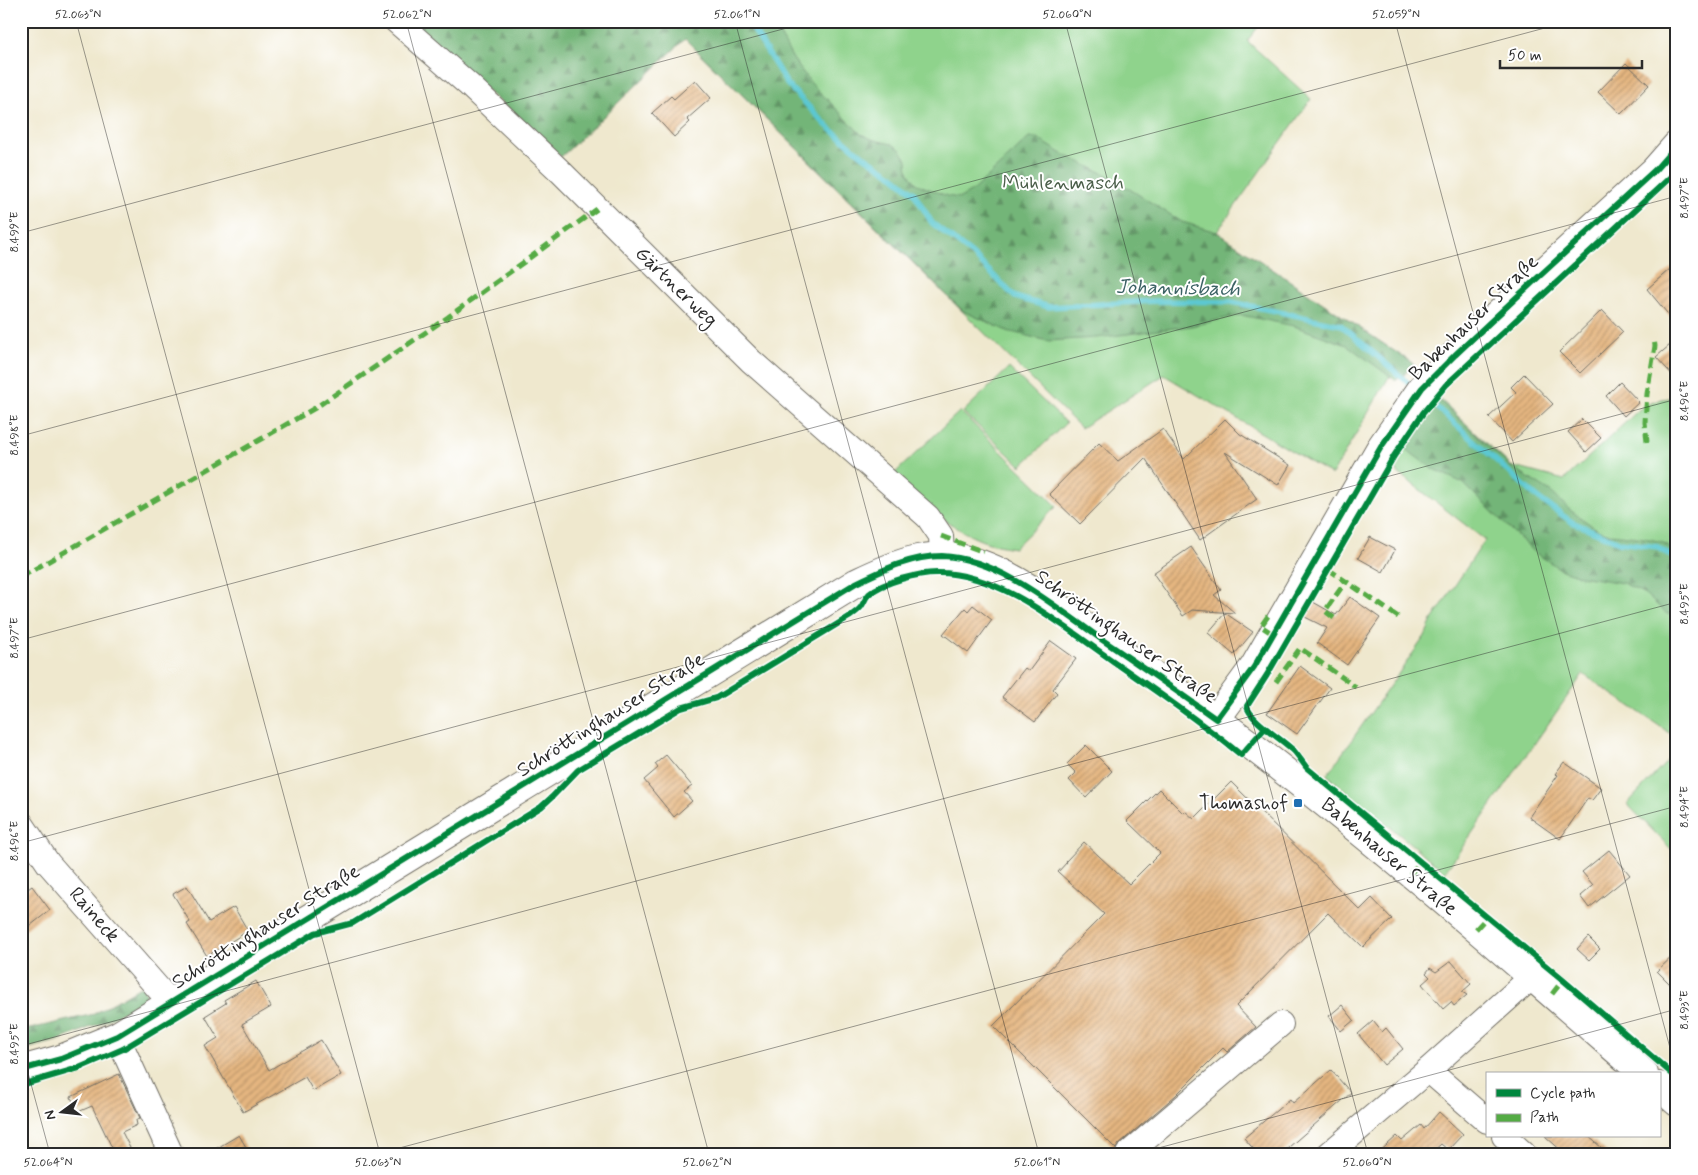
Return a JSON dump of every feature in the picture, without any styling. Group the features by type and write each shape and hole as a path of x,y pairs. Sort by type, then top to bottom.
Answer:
{"main road":[{"name":"Babenhauser Straße","path":"1642,1072 1360,832 1216,719 1254,666 1382,447 1410,403 1433,376 1655,170 1677,145"},
{"name":"Schröttinghauser Straße","path":"21,1070 61,1059 117,1036 856,583 895,565 928,557 961,558 980,564 1016,581 1216,719"},
{"path":"1660,1087 1677,1102"}],"street":[{"name":"Gärtnerweg","path":"396,21 469,85 561,172 751,361 928,517 941,536 942,556"},
{"name":"Raineck","path":"21,823 48,863 172,1004"},
{"path":"1329,1154 1428,1070 1532,977"},
{"path":"1128,1154 1281,1024"},
{"path":"117,1036 171,1154"},
{"path":"1428,1070 1486,1120"},
{"path":"1506,1138 1524,1154"}],"green space":[{"name":"Mühlenmasch","path":"409,21 1263,21 1247,41 1311,99 1217,232 1415,365 1400,378 1389,377 1332,475 1164,375 1081,428 685,39"},
{"path":"409,21 772,21 793,59 810,82 861,134 874,140 892,144 901,150 907,160 908,172 917,184 947,196 960,198 972,191 1029,138 1037,138 1061,153 1109,176 1182,222 1217,232 1415,365 1395,380 1347,345 1294,326 1241,315 1191,326 1096,338 1048,341 1007,331 963,311 685,39 561,157"},
{"path":"1009,368 1066,423 1021,466 963,412"},
{"path":"1677,397 1677,738 1583,674 1445,872 1327,775 1425,636 1432,620 1485,540 1393,469 1404,448 1412,453 1441,400 1511,466 1564,480 1643,406 1662,399"},
{"path":"1438,399 1511,467 1552,493 1570,510 1598,530 1610,534 1662,542 1677,552 1677,614 1667,614 1645,594 1623,583 1580,576 1562,570 1537,554 1463,483 1433,469 1404,448"},
{"path":"960,411 1057,506 1014,548 987,542 958,529 935,512 893,475"},
{"path":"1677,751 1677,848 1673,851 1627,804"},
{"path":"142,986 148,998 101,1023 57,1041 21,1050 21,1031 94,1014"}],"building":[{"path":"1626,63 1649,85 1621,114 1598,92"},
{"path":"695,80 711,98 687,119 690,122 674,137 652,113 671,96 674,99"},
{"path":"1677,263 1677,325 1647,289"},
{"path":"1602,310 1623,332 1580,373 1559,352"},
{"path":"1677,339 1677,380 1656,357"},
{"path":"1524,374 1553,404 1512,442 1489,417 1516,392 1511,387"},
{"path":"1620,382 1639,402 1624,416 1606,396"},
{"path":"1225,419 1240,434 1290,465 1278,485 1225,452 1257,499 1200,540 1145,458 1080,524 1049,494 1099,443 1118,461 1163,429 1184,459"},
{"path":"1582,419 1601,438 1586,452 1568,432"},
{"path":"1370,537 1395,550 1383,572 1358,558"},
{"path":"1191,547 1221,590 1214,595 1235,613 1192,610 1183,616 1153,573"},
{"path":"1350,597 1380,618 1347,665 1317,643 1327,628 1305,617 1313,602 1336,615"},
{"path":"973,605 992,620 968,653 943,634 965,608 968,611"},
{"path":"1225,613 1253,632 1234,655 1208,633"},
{"path":"1051,641 1076,659 1053,689 1057,693 1035,722 1002,697 1025,668 1029,671"},
{"path":"1300,666 1330,688 1297,734 1267,713"},
{"path":"1086,745 1112,771 1086,798 1069,780 1076,773 1067,764"},
{"path":"666,755 692,786 684,792 692,801 674,817 644,780 658,768 655,764"},
{"path":"1564,762 1601,788 1592,800 1588,798 1560,839 1529,817 1558,775 1555,774"},
{"path":"1231,782 1360,910 1372,898 1392,919 1363,947 1328,913 1236,1006 1256,1027 1227,1052 1223,1048 1176,1095 1119,1144 1116,1149 993,1026 1104,914 1058,872 1084,842 1129,884 1160,853 1127,821 1159,789 1183,813 1185,811 1194,819"},
{"path":"1609,850 1630,875 1589,908 1580,896 1593,885 1582,872"},
{"path":"32,886 50,910 21,933 21,894"},
{"path":"187,886 209,922 234,907 248,931 207,956 187,924 190,922 173,894"},
{"path":"1588,937 1600,949 1589,960 1577,949"},
{"path":"1677,952 1677,991 1657,971"},
{"path":"1451,961 1471,984 1462,992 1467,995 1454,1006 1451,1002 1443,1009 1422,984 1430,977 1426,973 1430,968 1436,972"},
{"path":"256,981 271,1007 242,1024 269,1070 321,1040 341,1075 313,1091 305,1077 243,1112 205,1046 218,1038 205,1016 226,1003 224,1000"},
{"path":"1342,1005 1354,1020 1341,1031 1329,1016"},
{"path":"1373,1021 1382,1032 1386,1028 1403,1049 1384,1065 1358,1034"},
{"path":"1331,1070 1351,1093 1281,1154 1258,1154 1244,1138 1290,1099 1293,1103"},
{"path":"119,1074 140,1118 136,1120 137,1125 122,1132 130,1148 115,1154 92,1106 78,1112 71,1097"},
{"path":"1439,1112 1463,1134 1448,1150 1441,1144 1430,1154 1377,1154 1397,1136 1402,1141 1421,1125 1424,1129"},
{"path":"239,1135 250,1154 207,1154"},
{"path":"1547,1138 1590,1138 1609,1154 1565,1154"}],"waterway":[{"name":"Johannisbach","path":"748,21 787,84 827,126 862,155 892,175 914,193 932,223 972,254 1015,297 1049,307 1155,301 1232,302 1341,325 1413,387"},
{"name":"Johannisbach","path":"1424,396 1538,498 1572,522 1619,542 1658,547 1677,560"}],"marked path":[{"path":"21,577 315,408 448,317 597,209"},
{"path":"1647,442 1645,422 1647,394 1655,346 1654,339"},
{"path":"941,536 984,552"},
{"path":"1328,569 1401,619"},
{"path":"1334,618 1325,611 1346,581"},
{"path":"1268,616 1261,626 1276,636"},
{"path":"1276,682 1300,648 1356,687"},
{"path":"1410,874 1420,862"},
{"path":"1476,929 1487,917"},
{"path":"1552,994 1563,980"}],"cycle path":[{"path":"21,1070 61,1059 117,1036 856,583 908,561 942,556 963,559 984,565 1005,575 1046,599 1216,719 1254,667 1381,447 1422,388 1533,282 1655,170 1677,145"},
{"path":"1677,171 1446,385 1423,413 1394,456 1267,675 1247,706 1254,718 1290,747 1307,768 1563,980 1677,1078"},
{"path":"21,1085 79,1068 123,1049 315,933 353,923 541,807 578,770 681,708 716,698 849,617 860,608 868,596 875,590 911,576 929,573 960,575 1007,591 1074,633 1194,718 1241,755 1265,728"}],"place":[{"name":"Thomashof","path":"1298,803"}]}
